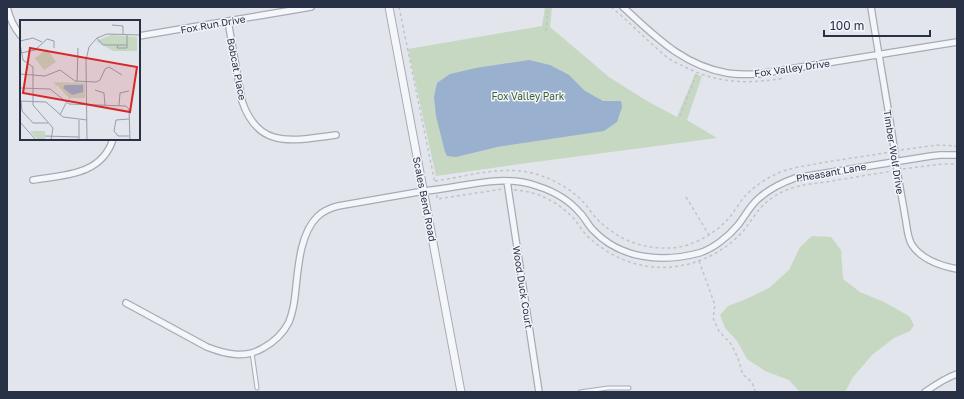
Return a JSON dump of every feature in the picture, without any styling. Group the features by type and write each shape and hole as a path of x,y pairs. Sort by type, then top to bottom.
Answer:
{"street":[{"path":"7,7 14,28 20,35"},
{"name":"Fox Run Drive","path":"140,36 311,7"},
{"name":"Scales Bend Road","path":"389,7 461,392"},
{"name":"Fox Valley Drive","path":"623,7 665,44 692,62 728,73 758,74 957,42"},
{"name":"Timber Wolf Drive","path":"871,7 908,235 912,245 927,258 937,264 957,269"},
{"name":"Bobcat Place","path":"228,21 242,101 245,111 253,124 267,135 285,140 336,135"},
{"path":"33,180 74,174 90,168 107,152 113,140"},
{"name":"Pheasant Lane","path":"252,353 270,345 289,322 294,301 303,244 307,232 317,217 323,212 338,206 424,191 491,182 522,182 537,186 572,204 592,229 614,246 631,254 651,258 668,259 685,257 702,252 715,245 738,225 748,210 758,199 780,183 795,178 940,155 957,155"},
{"name":"Wood Duck Court","path":"507,181 539,392"},
{"path":"126,304 207,347 230,354 238,355 252,353"},
{"path":"925,392 935,384 957,374"}],"lane":[{"path":"252,353 257,388"},
{"path":"580,392 608,388 629,388"}],"path":[{"path":"399,7 434,181 500,170 514,170 542,176 563,186 577,196 595,217 608,229 622,238 641,246 654,248 674,248 698,241 709,235 726,222 745,196 755,187 772,175 786,170 812,164 894,151 937,145 957,146"},
{"path":"546,31 548,7"},
{"path":"680,116 697,73"},
{"path":"438,199 501,189 532,192 552,201 568,213 592,240 610,253 626,261 639,265 658,267 682,266 715,254 734,241 761,207 771,198 793,187 897,170 942,164 957,164"},
{"path":"686,197 709,235"},
{"path":"699,261 715,305 713,318 718,331 731,344 738,358 743,376 750,380 755,392"}],"green space":[{"name":"Fox Valley Park","path":"545,7 552,7 550,27 609,77 647,101 677,117 695,74 702,76 687,120 717,138 436,176 408,49 542,26"},
{"path":"812,236 831,237 841,250 843,279 860,292 884,302 909,316 914,325 910,331 894,338 872,355 853,377 845,392 800,392 789,380 765,371 747,359 737,341 725,328 720,315 728,306 769,288 789,270 800,247"}],"water":[{"path":"529,60 550,65 569,75 585,91 603,101 621,101 622,107 617,122 604,131 497,147 456,157 447,156 436,116 434,97 437,83 450,74 476,68"}]}
